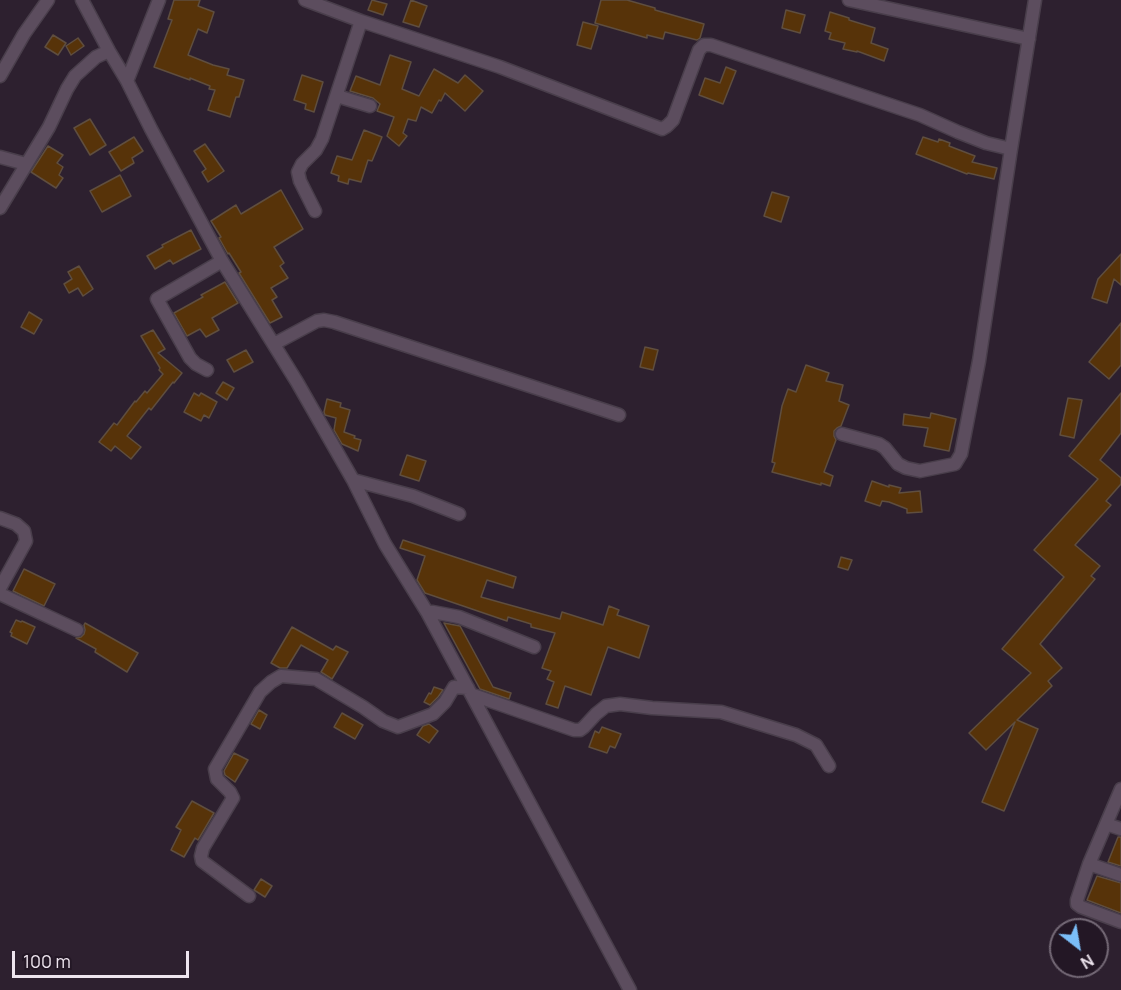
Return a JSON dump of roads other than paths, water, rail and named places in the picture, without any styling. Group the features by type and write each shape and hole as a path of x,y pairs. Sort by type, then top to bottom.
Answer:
{"street":[{"path":"0,76 24,34 48,0"},
{"path":"82,0 222,261 297,382 385,544 427,612 630,990"},
{"path":"127,81 159,0"},
{"path":"305,0 500,67 662,129 673,120 699,50 704,45 711,45 1011,149"},
{"path":"849,0 1029,39"},
{"path":"842,434 879,444 898,464 920,471 955,464 961,454 979,361 1035,0"},
{"path":"315,211 298,172 322,139 361,21"},
{"path":"0,208 49,126 75,76 96,57 109,51"},
{"path":"337,96 370,106"},
{"path":"0,157 26,164"},
{"path":"207,370 190,358 157,299 222,261"},
{"path":"274,344 317,321 334,322 619,416"},
{"path":"352,480 413,496 459,514"},
{"path":"0,518 16,524 24,531 26,541 0,588"},
{"path":"0,594 77,630"},
{"path":"427,612 459,617 534,647"},
{"path":"249,896 202,861 201,855 233,798 217,779 215,769 260,692 281,676 316,679 383,721 398,727 433,714 445,702 454,687 574,730 584,727 606,706 620,704 721,712 796,735 816,745 829,766"},
{"path":"1121,789 1089,864 1077,900 1077,904 1081,907 1121,922"},
{"path":"1106,824 1121,829"},
{"path":"1089,864 1121,875"}]}
